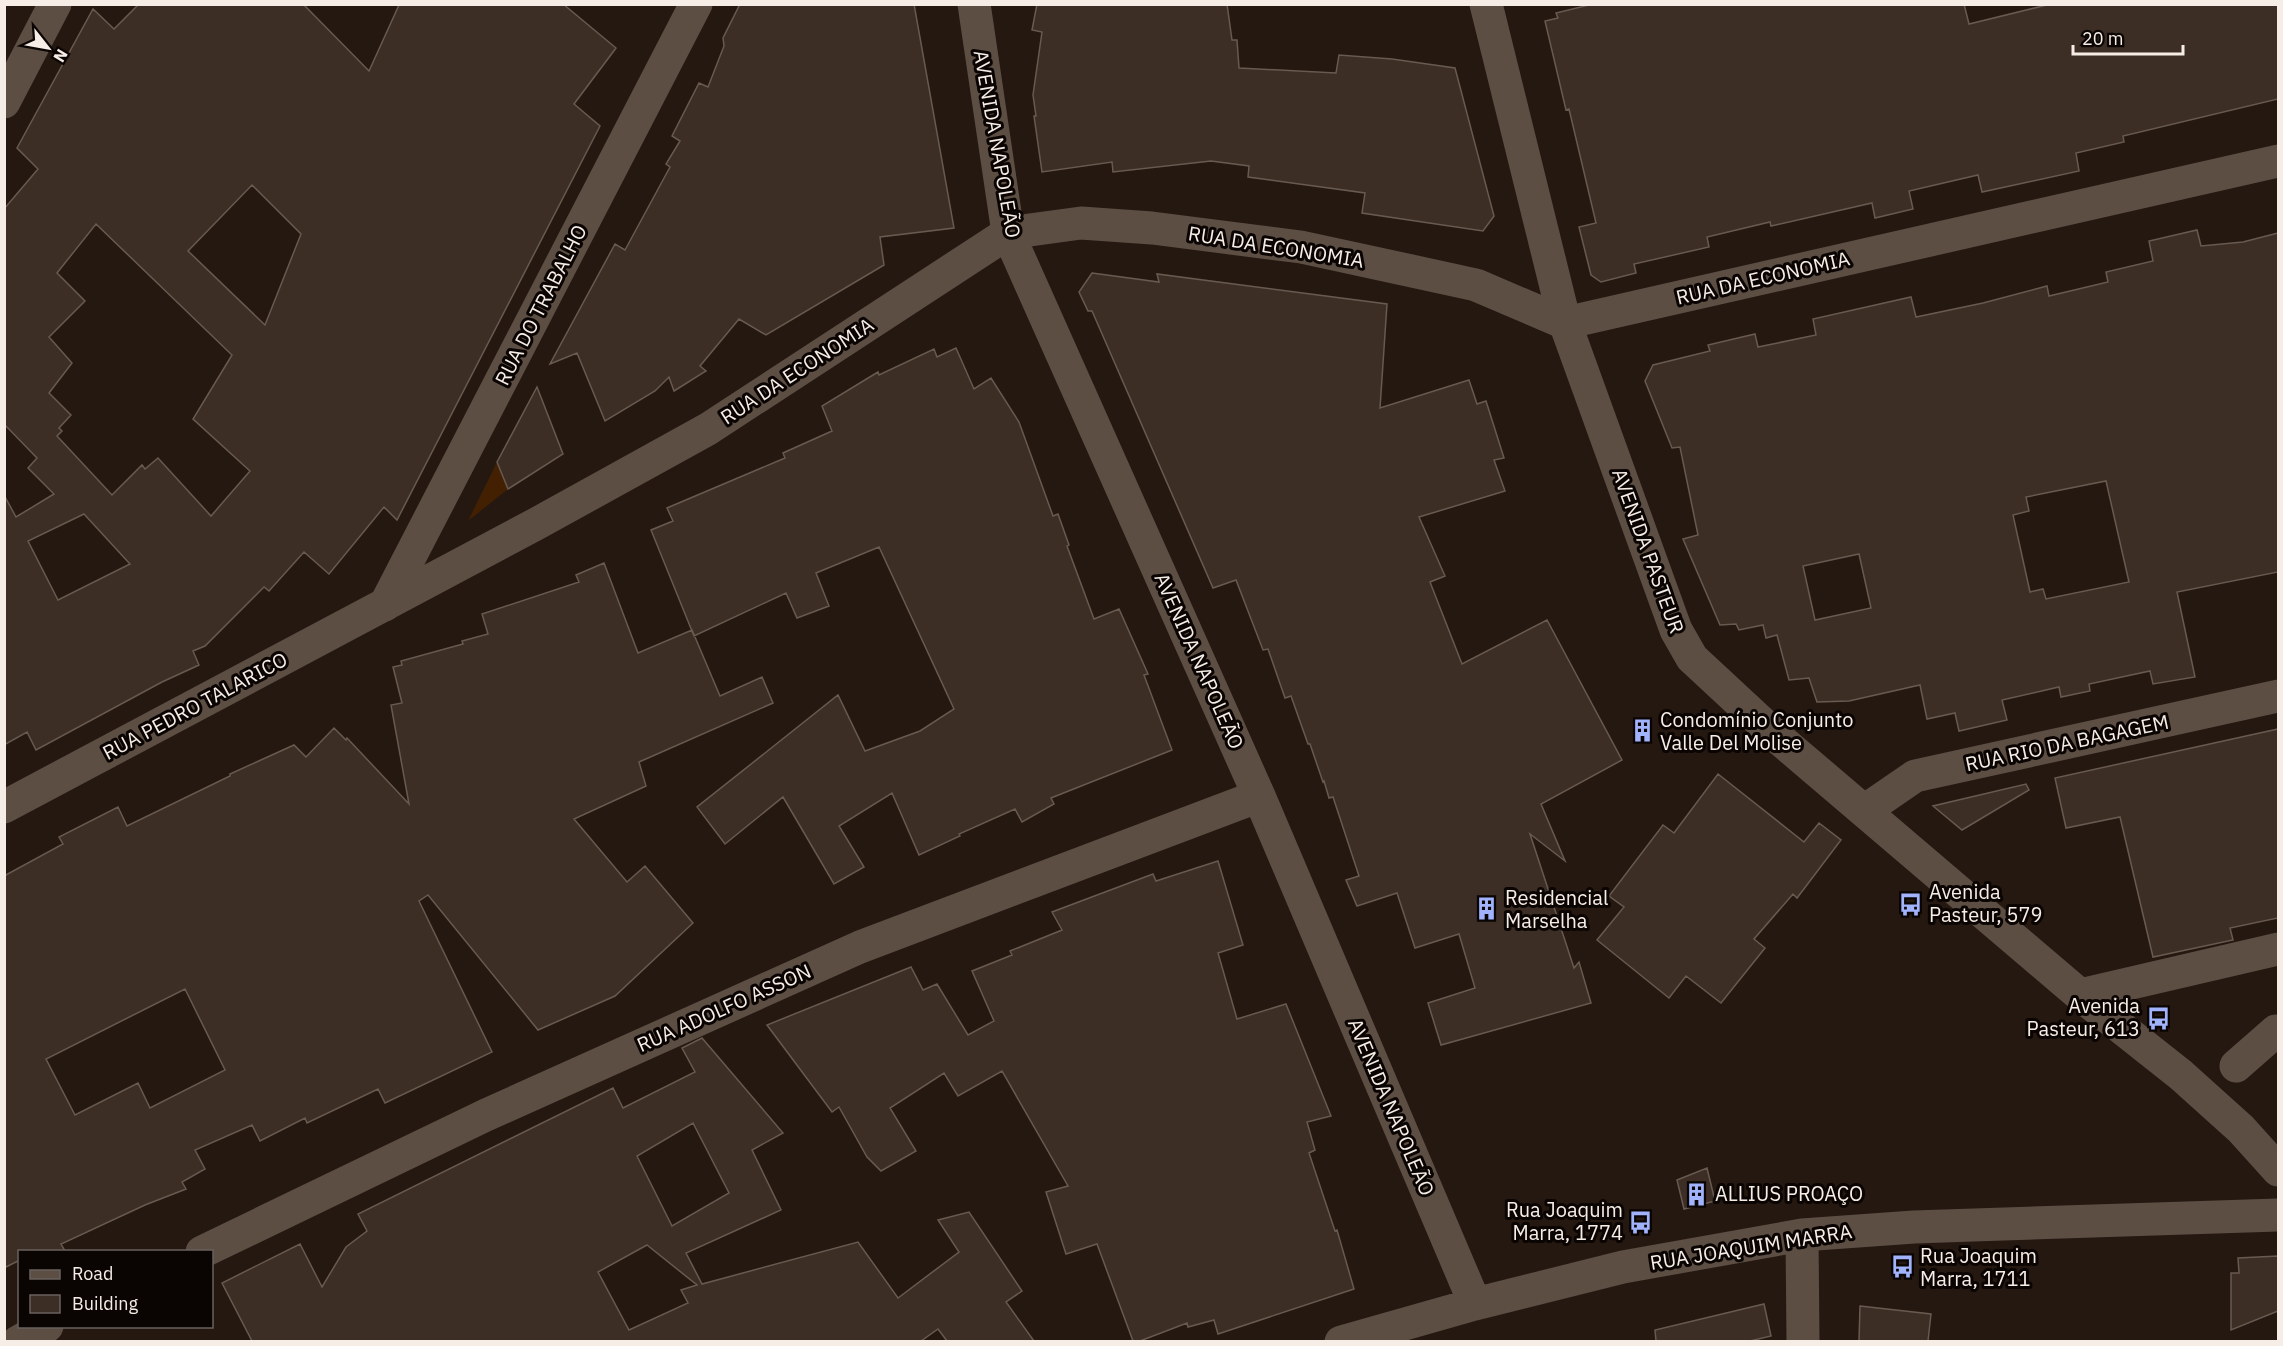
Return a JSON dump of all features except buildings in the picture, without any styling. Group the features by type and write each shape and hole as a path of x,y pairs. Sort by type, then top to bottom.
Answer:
{"street":[{"path":"4,102 55,4"},
{"name":"RUA DO TRABALHO","path":"385,605 696,4"},
{"name":"AVENIDA NAPOLEÃO","path":"974,4 1008,233 1259,796 1475,1304"},
{"name":"AVENIDA PASTEUR","path":"1486,4 1565,323 1676,630 1692,658 1776,736 2080,995 2181,1075 2241,1129 2278,1170"},
{"name":"RUA DA ECONOMIA","path":"385,605 708,429 1008,233 1081,223 1152,228 1301,247 1476,285 1565,323 2278,161"},
{"name":"RUA PEDRO TALARICO","path":"4,807 385,605"},
{"name":"RUA RIO DA BAGAGEM","path":"1864,811 1915,776 2278,696"},
{"name":"RUA ADOLFO ASSON","path":"204,1250 486,1115 860,947 1259,796"},
{"path":"2080,995 2278,949"},
{"path":"2236,1066 2276,1030 2278,1034"},
{"name":"RUA JOAQUIM MARRA","path":"1341,1341 1623,1267 1802,1234 1914,1227 2278,1215"},
{"path":"1802,1234 1803,1341"},
{"path":"18,1341 43,1328"}],"shaded area":[{"path":"497,462 508,489 468,521"}],"place":[{"name":"Condomínio Conjunto Valle Del Molise","path":"1642,731"},
{"name":"Avenida Pasteur, 579","path":"1911,904"},
{"name":"Residencial Marselha","path":"1487,909"},
{"name":"Avenida Pasteur, 613","path":"2158,1018"},
{"name":"ALLIUS PROAÇO","path":"1697,1194"},
{"name":"Rua Joaquim Marra, 1774","path":"1641,1222"},
{"name":"Rua Joaquim Marra, 1711","path":"1902,1267"}]}
